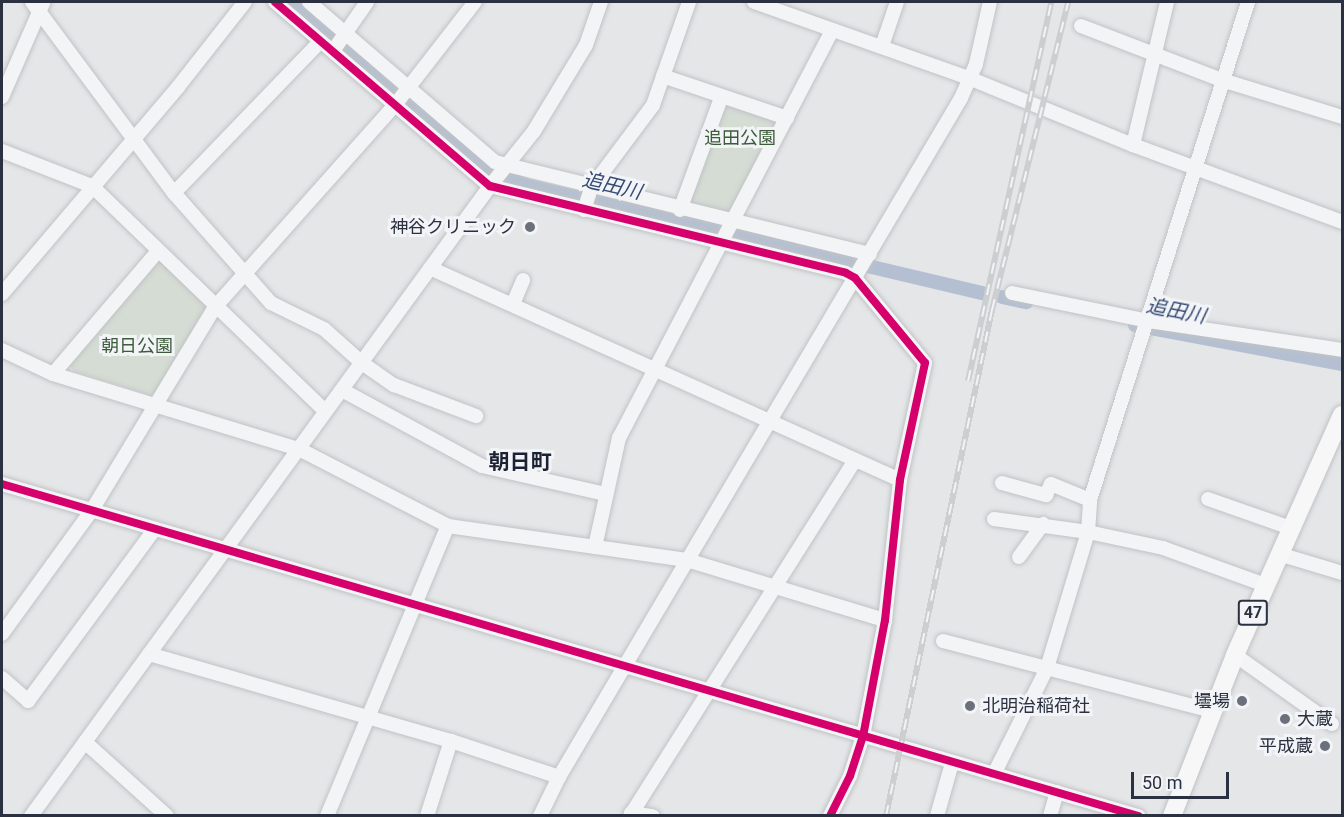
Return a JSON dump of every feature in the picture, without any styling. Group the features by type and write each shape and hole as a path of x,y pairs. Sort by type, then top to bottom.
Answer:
{"main road":[{"name":"47","path":"1172,816 1211,711 1342,415"}],"street":[{"path":"2,294 245,2"},
{"path":"275,2 490,186 855,278 925,363 900,480 885,620 863,736 830,816"},
{"path":"309,2 495,162 506,167 870,254"},
{"path":"333,51 348,34 367,2"},
{"path":"2,634 92,510 215,306 396,105 474,2"},
{"path":"31,816 325,411 554,102 586,45 602,2"},
{"path":"584,210 591,188 653,105 688,2"},
{"path":"754,2 782,6 832,30 971,79 1133,145 1340,221 1342,206"},
{"path":"882,46 897,2"},
{"path":"540,816 559,777 772,421 971,79 990,2"},
{"path":"1133,145 1167,2"},
{"path":"994,774 1047,668 1088,532 1090,500 1148,326 1222,80 1248,2"},
{"path":"38,4 174,193 271,303 324,329 362,363 394,385 476,416"},
{"path":"2,97 38,4"},
{"path":"1081,26 1222,80 1342,117"},
{"path":"595,547 619,438 832,30"},
{"path":"174,193 321,41"},
{"path":"663,76 721,98 786,118"},
{"path":"680,210 721,98"},
{"path":"2,151 92,186 325,411"},
{"path":"53,374 158,251"},
{"path":"430,268 900,480"},
{"path":"513,304 523,280"},
{"path":"1012,293 1148,326 1342,350"},
{"path":"2,350 53,374 298,449 448,526 687,560 885,620"},
{"path":"342,390 482,466 605,494"},
{"path":"653,816 631,814 855,460"},
{"path":"1002,483 1046,495 1052,484 1090,500"},
{"path":"2,484 224,551 1057,792 1112,812 1137,816"},
{"path":"1208,499 1291,528"},
{"path":"994,519 1043,524 1163,548 1265,585"},
{"path":"1019,557 1043,524"},
{"path":"327,816 448,526"},
{"path":"2,678 28,701 155,529"},
{"path":"1279,554 1342,573"},
{"path":"943,641 1211,711"},
{"path":"149,654 452,741 559,777"},
{"path":"1235,655 1332,724"},
{"path":"427,816 452,741"},
{"path":"85,742 167,816"},
{"path":"937,816 952,763"},
{"path":"1050,816 1057,792"}],"green space":[{"name":"追田公園","path":"726,104 776,122 730,214 689,205"},
{"name":"朝日公園","path":"155,262 161,262 204,302 206,310 157,392 150,395 73,371 70,364"}],"waterway":[{"name":"追田川","path":"290,2 483,168 525,185 982,293"},
{"name":"追田川","path":"1002,297 1026,302"},
{"name":"追田川","path":"1135,325 1342,364"}],"railway":[{"path":"968,381 1051,2"},
{"path":"886,816 992,310 1068,2"}],"cycle path":[{"path":"275,2 490,186 846,273 855,278 925,363 900,480 885,620 863,736 850,776 830,816"},
{"path":"2,484 1138,816"}],"place":[{"name":"神谷クリニック","path":"530,227"},
{"name":"壜場","path":"1242,701"},
{"name":"北明治稲荷社","path":"970,706"},
{"name":"大蔵","path":"1285,719"},
{"name":"平成蔵","path":"1325,746"}],"district":[{"name":"朝日町","path":"520,462"}]}
